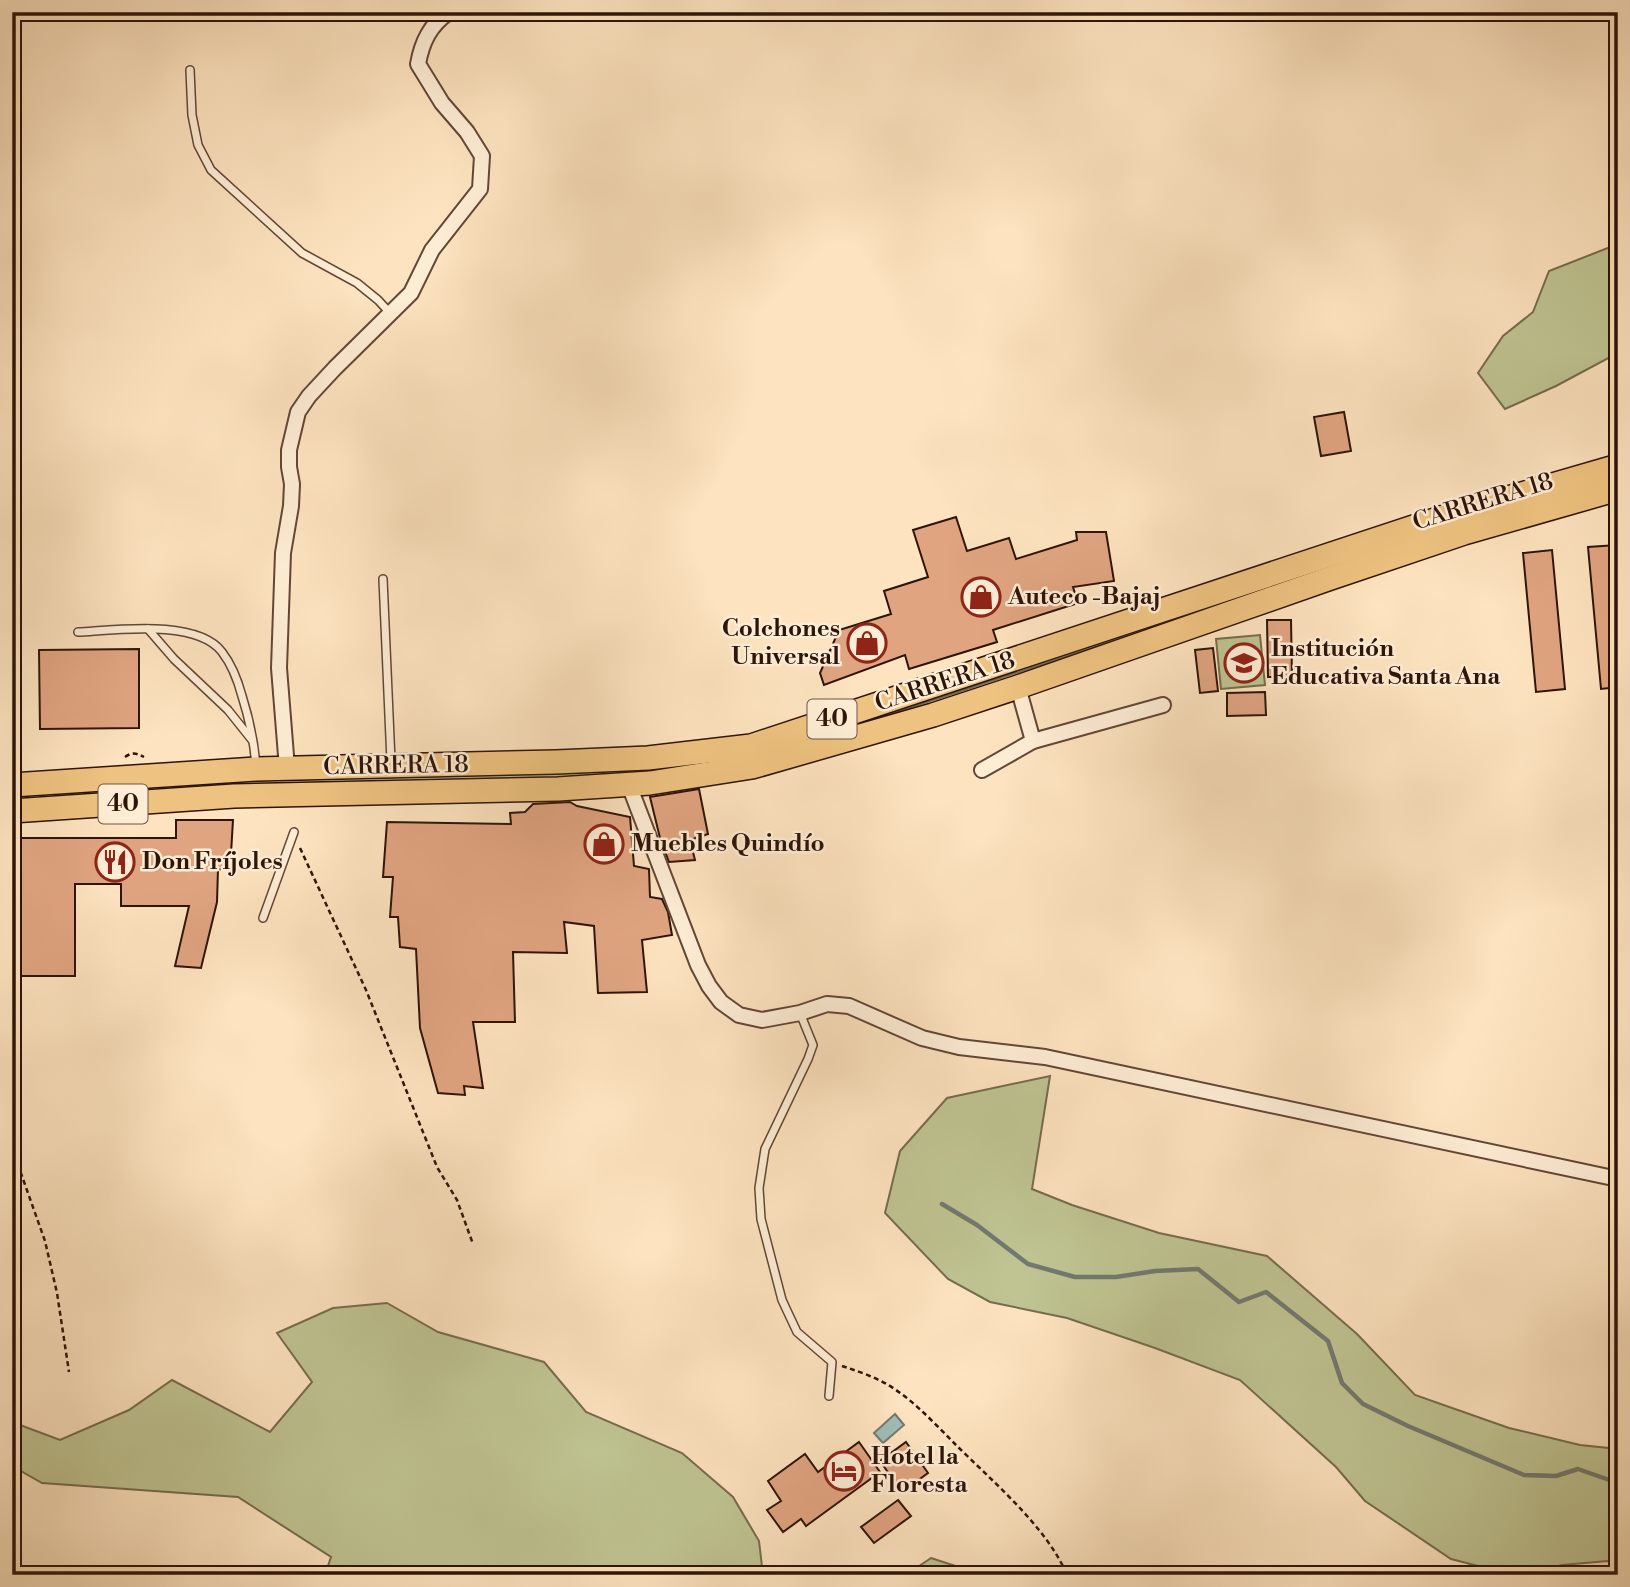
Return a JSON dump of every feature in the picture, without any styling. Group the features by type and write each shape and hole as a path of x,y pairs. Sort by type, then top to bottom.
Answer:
{"main road":[{"name":"CARRERA 18","path":"12,785 256,769 648,758 751,746 1455,513 1618,466"},
{"name":"CARRERA 18","path":"12,811 234,796 629,785 752,768 1018,687 1464,533 1618,489"}],"street":[{"path":"287,768 279,668 283,553 291,506 289,450 298,412 309,396 411,293 432,250 480,189 482,156 467,132 442,103 418,64 422,44 439,19 449,12"},
{"path":"1018,687 1033,741"},
{"path":"982,770 1033,741 1163,705"},
{"path":"629,785 698,965 721,1002 739,1015 762,1020 800,1013 827,1004 849,1006 922,1038 959,1047 1045,1057 1618,1179"}],"lane":[{"path":"190,70 192,115 198,145 211,170 302,253 357,284 390,313"},
{"path":"383,579 391,765"},
{"path":"148,629 174,659 228,710 252,740"},
{"path":"78,632 175,630 208,640 222,651 239,686 247,713 256,769"},
{"path":"262,918 294,832"},
{"path":"800,1013 813,1045 765,1149 759,1188 761,1219 782,1300 797,1332 832,1362 829,1396"}],"path":[{"path":"294,832 366,990 437,1167 457,1200 472,1244"},
{"path":"12,1148 45,1241 57,1293 69,1372"},
{"path":"832,1362 874,1377 897,1390 930,1419 1017,1505 1059,1556 1067,1575"}],"green space":[{"path":"1618,244 1618,353 1505,409 1478,373 1503,336 1533,312 1549,271"},
{"path":"1618,474 1618,481 1481,520 748,759 651,774 191,791 191,780 649,766"},
{"path":"1260,635 1265,685 1221,689 1216,639"},
{"path":"1050,1076 1032,1189 1159,1233 1267,1256 1357,1334 1415,1395 1509,1428 1580,1445 1618,1449 1618,1562 1562,1565 1525,1575 1513,1575 1451,1559 1365,1501 1336,1467 1240,1380 1067,1318 990,1302 948,1279 885,1213 900,1151 947,1098"},
{"path":"387,1303 438,1332 544,1362 586,1412 682,1453 733,1497 759,1541 763,1575 325,1575 331,1557 238,1497 42,1483 12,1466 12,1422 60,1440 129,1410 172,1380 270,1432 312,1382 277,1333 333,1308"},
{"path":"931,1558 983,1575 906,1575"}],"water":[{"path":"895,1414 904,1425 883,1443 874,1433"}],"building":[{"path":"1344,412 1351,451 1321,456 1314,417"},
{"name":"Auteco -Bajaj","path":"956,517 967,551 1009,538 1016,559 1077,540 1076,532 1106,532 1114,581 1073,587 1078,603 993,630 997,642 909,669 905,655 824,685 820,673 839,630 891,614 884,591 928,577 913,530"},
{"path":"1617,545 1618,687 1601,689 1588,547"},
{"path":"1552,550 1565,689 1536,692 1523,553"},
{"path":"1267,620 1291,620 1292,677 1268,677"},
{"path":"1213,648 1218,691 1200,693 1195,650"},
{"path":"139,649 139,728 40,729 39,650"},
{"path":"1265,692 1266,715 1227,716 1227,693"},
{"path":"699,789 708,834 690,840 695,860 669,862 650,797"},
{"path":"570,802 577,806 630,817 634,866 649,869 650,897 662,899 668,912 672,935 642,940 647,992 598,993 594,926 564,922 567,953 513,952 515,1022 473,1022 483,1088 464,1086 465,1095 438,1093 420,1028 416,949 400,947 398,917 390,917 393,877 383,877 387,822 511,824 510,813 525,812 533,804"},
{"path":"176,820 233,820 230,870 218,869 217,902 201,968 175,966 189,906 121,906 121,884 75,884 75,976 17,976 17,966 12,966 12,838 176,838"},
{"path":"859,1442 880,1472 806,1526 801,1519 783,1532 767,1510 781,1501 768,1481 805,1454 818,1472"},
{"path":"906,1442 928,1473 902,1492 880,1461"},
{"path":"898,1500 911,1516 874,1543 861,1527"}],"waterway":[{"path":"942,1204 977,1225 1028,1264 1075,1277 1116,1277 1155,1271 1198,1269 1239,1302 1266,1292 1328,1341 1342,1383 1363,1404 1524,1475 1556,1476 1578,1469 1618,1483"}],"place":[{"name":"Auteco -Bajaj","path":"981,597"},
{"name":"Colchones Universal","path":"867,643"},
{"name":"Institución Educativa Santa Ana","path":"1244,663"},
{"name":"Muebles Quindío","path":"604,844"},
{"name":"Don Fríjoles","path":"115,862"},
{"name":"Hotel la Floresta","path":"844,1471"}]}
